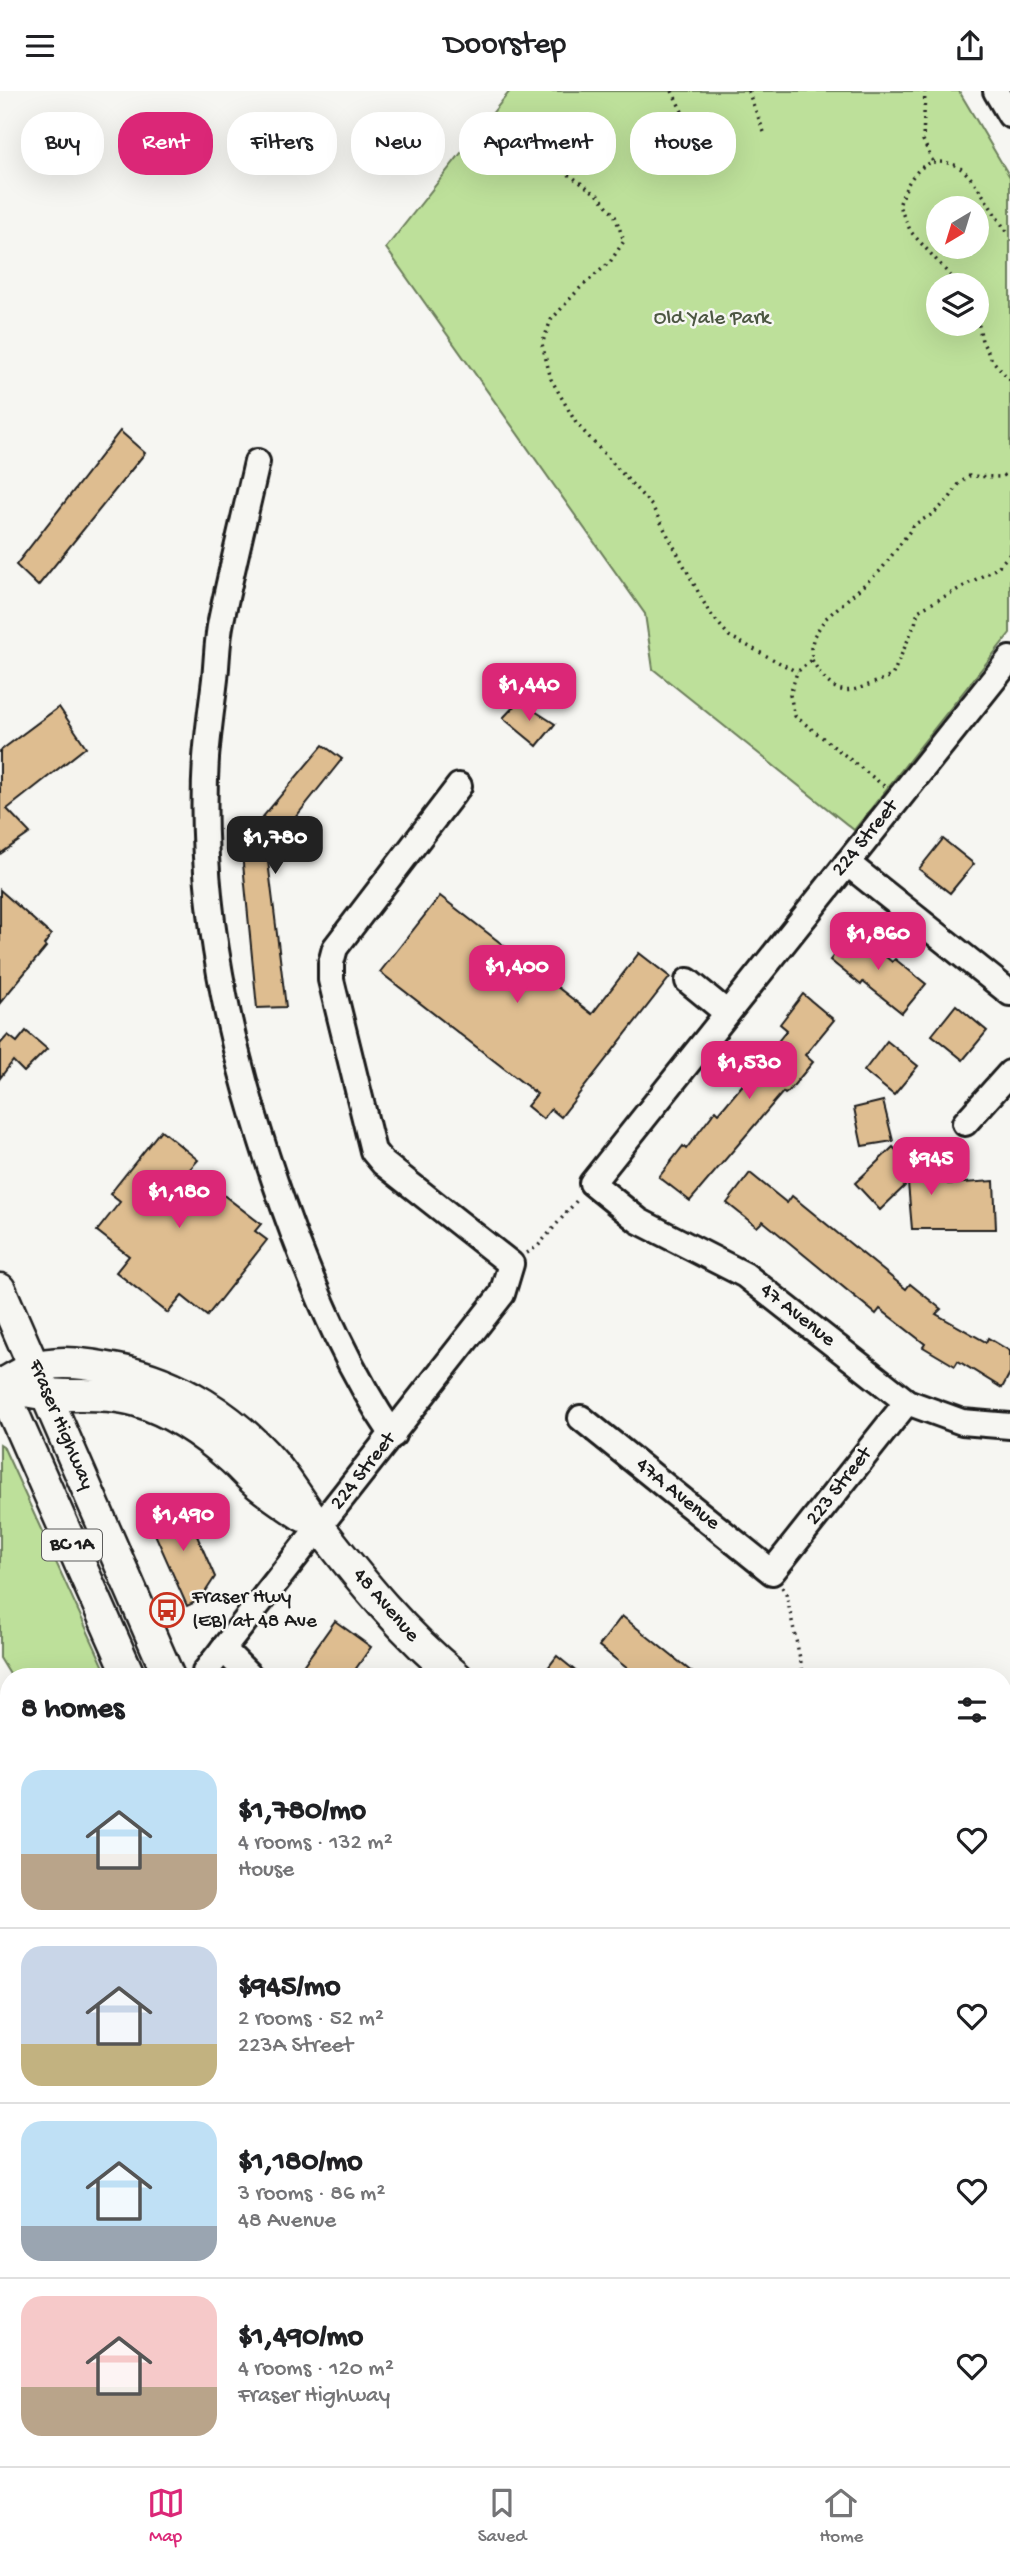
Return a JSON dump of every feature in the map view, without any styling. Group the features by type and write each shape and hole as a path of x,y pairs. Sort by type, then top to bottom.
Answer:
{"main road":[{"name":"Fraser Highway","path":"0,1289 165,1668"},
{"name":"48 Avenue","path":"0,1384 35,1367 61,1363 99,1366 136,1374 197,1399 221,1415 275,1464 320,1528 396,1622 446,1668"},
{"name":"Fraser Highway","path":"0,1384 127,1668"},
{"name":"48 Avenue","path":"0,1384 48,1395 136,1400 166,1413 187,1423 212,1441 257,1484 320,1528"}],"street":[{"path":"996,91 1010,115"},
{"path":"257,462 220,624 206,759 206,858 219,969 245,1089 289,1221 345,1355 373,1406 393,1435"},
{"name":"224 Street","path":"592,1183 1010,659"},
{"path":"459,786 335,948 331,963 331,980 373,1151 383,1163 511,1264"},
{"path":"847,863 1010,993"},
{"path":"688,981 727,1013"},
{"path":"965,1123 1010,1073"},
{"name":"47 Avenue","path":"592,1183 639,1221 746,1275 907,1402 962,1422 1010,1426"},
{"name":"224 Street","path":"208,1668 502,1294 511,1264"},
{"name":"223 Street","path":"772,1572 907,1402"},
{"name":"47A Avenue","path":"581,1418 772,1572"},
{"path":"223,1649 242,1668"}],"path":[{"path":"672,91 682,112"},
{"path":"748,91 764,132"},
{"path":"925,91 923,140 933,162"},
{"path":"949,273 911,232 899,206 907,184 924,165 933,162 948,163 965,173 1010,235"},
{"path":"570,175 598,195 615,216 624,241 610,262 579,289 551,320 542,344 551,379 576,423 652,506 709,613 729,636 797,673"},
{"path":"981,336 992,360 1010,380"},
{"path":"1010,471 1001,477 969,476 959,484 949,499 915,524 881,570 825,619 814,636 811,647 813,660 827,683 836,690 846,691 892,676 918,611 997,568 1010,554"},
{"path":"813,660 797,673 790,695 795,716 899,797"},
{"path":"511,1264 538,1246 592,1183"},
{"path":"772,1572 786,1593 802,1668"}],"green space":[{"name":"Old Yale Park","path":"510,91 959,91 1010,177 1010,633 854,830 653,669 645,614 386,248 459,156 459,175 616,175 616,112 493,112"},
{"path":"0,1444 104,1668 6,1668 0,1658"}],"building":[{"path":"120,431 145,453 38,586 16,565"},
{"path":"519,701 555,724 537,746 503,718"},
{"path":"59,707 86,747 7,809 30,833 0,854 0,751"},
{"path":"323,745 342,759 267,853 286,1007 257,1008 241,843"},
{"path":"943,839 974,864 950,893 919,869"},
{"path":"0,890 51,935 44,945 46,947 0,1003"},
{"path":"440,896 592,1014 639,953 670,977 561,1117 551,1109 543,1119 527,1106 537,1094 380,972"},
{"path":"854,930 892,962 895,959 926,984 902,1013 830,960"},
{"path":"803,994 834,1020 805,1055 813,1062 789,1091 785,1094 783,1092 690,1201 659,1177 683,1146 686,1149 716,1110 719,1113 787,1030 780,1024"},
{"path":"956,1005 987,1031 963,1060 932,1035"},
{"path":"26,1031 47,1049 24,1072 13,1061 0,1078 0,1044 8,1035 17,1042"},
{"path":"887,1041 918,1066 894,1095 864,1071"},
{"path":"883,1101 893,1141 862,1146 854,1108"},
{"path":"161,1130 198,1160 190,1169 261,1224 255,1231 267,1240 207,1316 182,1296 168,1313 116,1272 129,1256 97,1231 120,1202 110,1194"},
{"path":"893,1147 925,1182 948,1180 948,1184 994,1181 996,1229 912,1229 908,1183 880,1210 855,1183"},
{"path":"750,1173 787,1203 792,1196 906,1289 910,1284 941,1309 936,1314 986,1342 988,1338 1010,1351 1010,1373 1002,1388 958,1361 955,1366 923,1347 925,1344 880,1309 876,1314 763,1221 757,1227 727,1203"},
{"path":"162,1510 187,1513 215,1577 200,1600 187,1606 147,1516"},
{"path":"622,1616 687,1668 627,1668 599,1646"},
{"path":"335,1621 371,1647 356,1668 301,1668"},
{"path":"557,1656 572,1668 548,1668"}],"place":[{"name":"Fraser Hwy (EB) at 48 Ave","path":"167,1610"}]}
